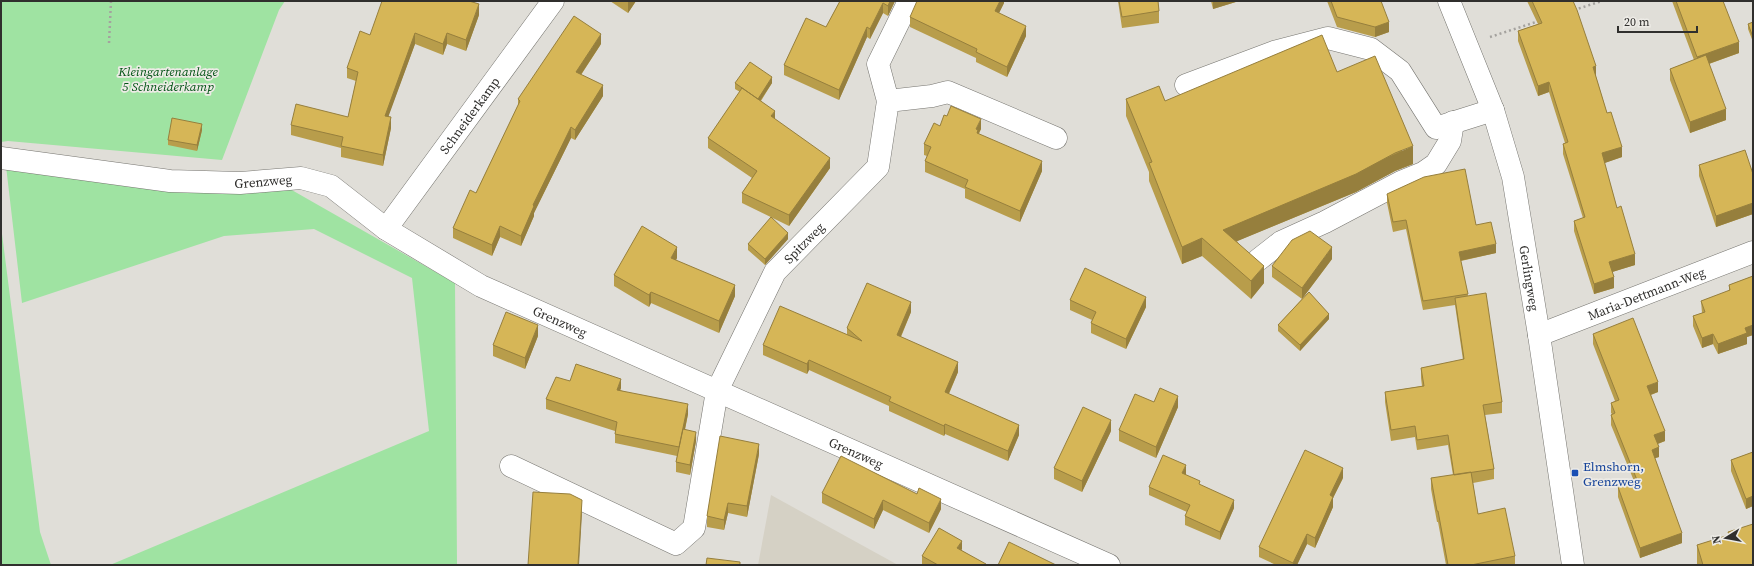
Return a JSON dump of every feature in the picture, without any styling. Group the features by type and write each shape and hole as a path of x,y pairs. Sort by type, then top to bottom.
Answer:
{"street":[{"name":"Schneiderkamp","path":"386,229 553,1"},
{"name":"Spitzweg","path":"511,466 676,544 694,528 717,391 775,272 878,167 888,101 878,64 908,1"},
{"name":"Gerlingweg","path":"1449,1 1493,110 1513,176 1539,335 1573,565"},
{"path":"1186,84 1274,52 1328,38 1371,49 1400,71 1436,128 1493,110"},
{"path":"888,101 932,96 948,92 1056,138"},
{"path":"1258,260 1281,242 1325,222 1401,182 1423,173 1436,164 1450,141 1453,122"},
{"name":"Grenzweg","path":"1,158 170,181 240,183 301,178 331,186 386,229 481,286 1109,565"},
{"name":"Maria-Dettmann-Weg","path":"1539,335 1753,252"}],"path":[{"path":"109,43 111,1"},
{"path":"1572,11 1602,1"},
{"path":"1467,44 1542,20"}],"shaded area":[{"path":"771,495 898,565 758,565"}],"green space":[{"name":"Kleingartenanlage 5 Schneiderkamp","path":"1,1 285,1 279,10 222,160 8,141 1,142"},
{"path":"6,166 290,189 455,283 457,565 110,565 429,431 412,278 314,229 224,236 22,303"},
{"path":"1,226 40,532 51,565 1,565"}],"building":[{"path":"382,1 469,1 479,4 466,40 447,33 443,44 415,33 385,116 391,117 383,155 341,146 343,137 291,125 296,104 348,117 358,72 347,68 360,31 370,35"},
{"path":"840,1 890,1 888,6 883,3 870,29 867,27 839,90 784,65 806,18 826,27"},
{"path":"917,1 1000,1 995,11 1026,26 1007,67 976,52 977,49 910,17"},
{"path":"1119,1 1158,1 1159,11 1122,17"},
{"path":"1331,1 1381,1 1389,22 1375,27 1337,17"},
{"path":"1532,1 1573,1 1596,66 1593,67 1607,113 1611,112 1622,147 1602,153 1617,208 1621,206 1635,254 1609,262 1614,277 1594,284 1574,221 1585,217 1563,144 1568,142 1549,82 1538,86 1518,31 1542,23"},
{"path":"1676,1 1723,1 1739,42 1697,57"},
{"path":"574,16 601,34 576,72 603,85 575,130 571,127 533,205 534,206 521,236 500,226 492,245 453,228 470,190 476,193 520,101 518,99"},
{"path":"1753,22 1753,37 1748,24"},
{"path":"1322,35 1337,72 1375,56 1413,146 1395,153 1356,174 1223,230 1264,266 1251,281 1202,238 1182,247 1149,163 1152,162 1126,99 1159,86 1165,101"},
{"path":"1706,55 1726,109 1690,122 1670,69"},
{"path":"750,62 772,77 758,99 735,83"},
{"path":"742,88 775,111 771,116 830,158 789,215 742,193 757,171 708,138"},
{"path":"951,106 981,119 976,129 978,130 977,133 1042,161 1020,211 965,187 968,180 925,161 931,147 924,144 934,123 940,126 944,115 947,116"},
{"path":"172,118 202,124 197,145 168,140"},
{"path":"1745,150 1753,174 1753,203 1716,216 1699,165"},
{"path":"1465,169 1476,225 1491,222 1496,244 1459,252 1468,294 1423,301 1406,220 1393,222 1387,194 1424,177"},
{"path":"771,217 788,233 765,259 748,244"},
{"path":"642,226 677,247 671,258 735,285 719,321 651,292 649,295 614,275"},
{"path":"1310,231 1332,247 1302,288 1272,266 1292,240"},
{"path":"1085,268 1146,297 1126,339 1091,323 1096,312 1070,300"},
{"path":"1753,276 1753,325 1745,328 1747,333 1718,344 1713,334 1702,338 1693,316 1705,312 1701,301 1730,290 1729,285"},
{"path":"867,283 911,302 897,335 958,362 945,392 1019,425 1008,451 945,424 944,426 889,401 891,397 809,360 807,364 763,345 780,306 862,341 847,328"},
{"path":"1309,292 1329,314 1300,345 1278,325"},
{"path":"1486,293 1502,402 1483,405 1494,469 1454,475 1448,435 1417,440 1415,426 1391,430 1385,392 1424,386 1421,368 1464,359 1455,298"},
{"path":"506,312 538,325 525,358 493,345"},
{"path":"1633,318 1658,382 1647,386 1665,431 1654,435 1659,447 1652,450 1682,533 1640,548 1618,487 1637,480 1611,415 1615,413 1611,403 1619,400 1593,334"},
{"path":"576,364 621,379 617,390 688,404 679,447 615,434 617,422 546,399 556,377 570,381"},
{"path":"1160,388 1178,396 1156,447 1119,430 1135,394 1154,402"},
{"path":"1083,407 1111,420 1082,481 1054,468"},
{"path":"683,429 696,432 690,465 676,462"},
{"path":"720,436 759,444 747,506 728,503 724,520 707,516"},
{"path":"1305,450 1343,468 1330,495 1333,497 1315,538 1307,534 1293,563 1259,547"},
{"path":"1753,452 1753,496 1746,499 1731,460"},
{"path":"1163,455 1186,465 1182,473 1200,481 1199,484 1234,500 1220,532 1185,516 1190,505 1149,487"},
{"path":"841,456 917,494 919,488 941,499 929,523 883,500 874,519 822,493"},
{"path":"1471,472 1478,514 1505,508 1515,556 1471,565 1448,565 1431,478"},
{"path":"533,492 570,494 582,500 578,565 528,565"},
{"path":"1753,524 1753,565 1703,565 1697,545 1729,535 1728,532"},
{"path":"939,528 962,541 957,548 986,564 938,565 922,556"},
{"path":"1009,542 1056,565 998,565"},
{"path":"707,558 740,562 740,565 706,565"}],"place":[{"name":"Elmshorn, Grenzweg","path":"1575,473"}]}
